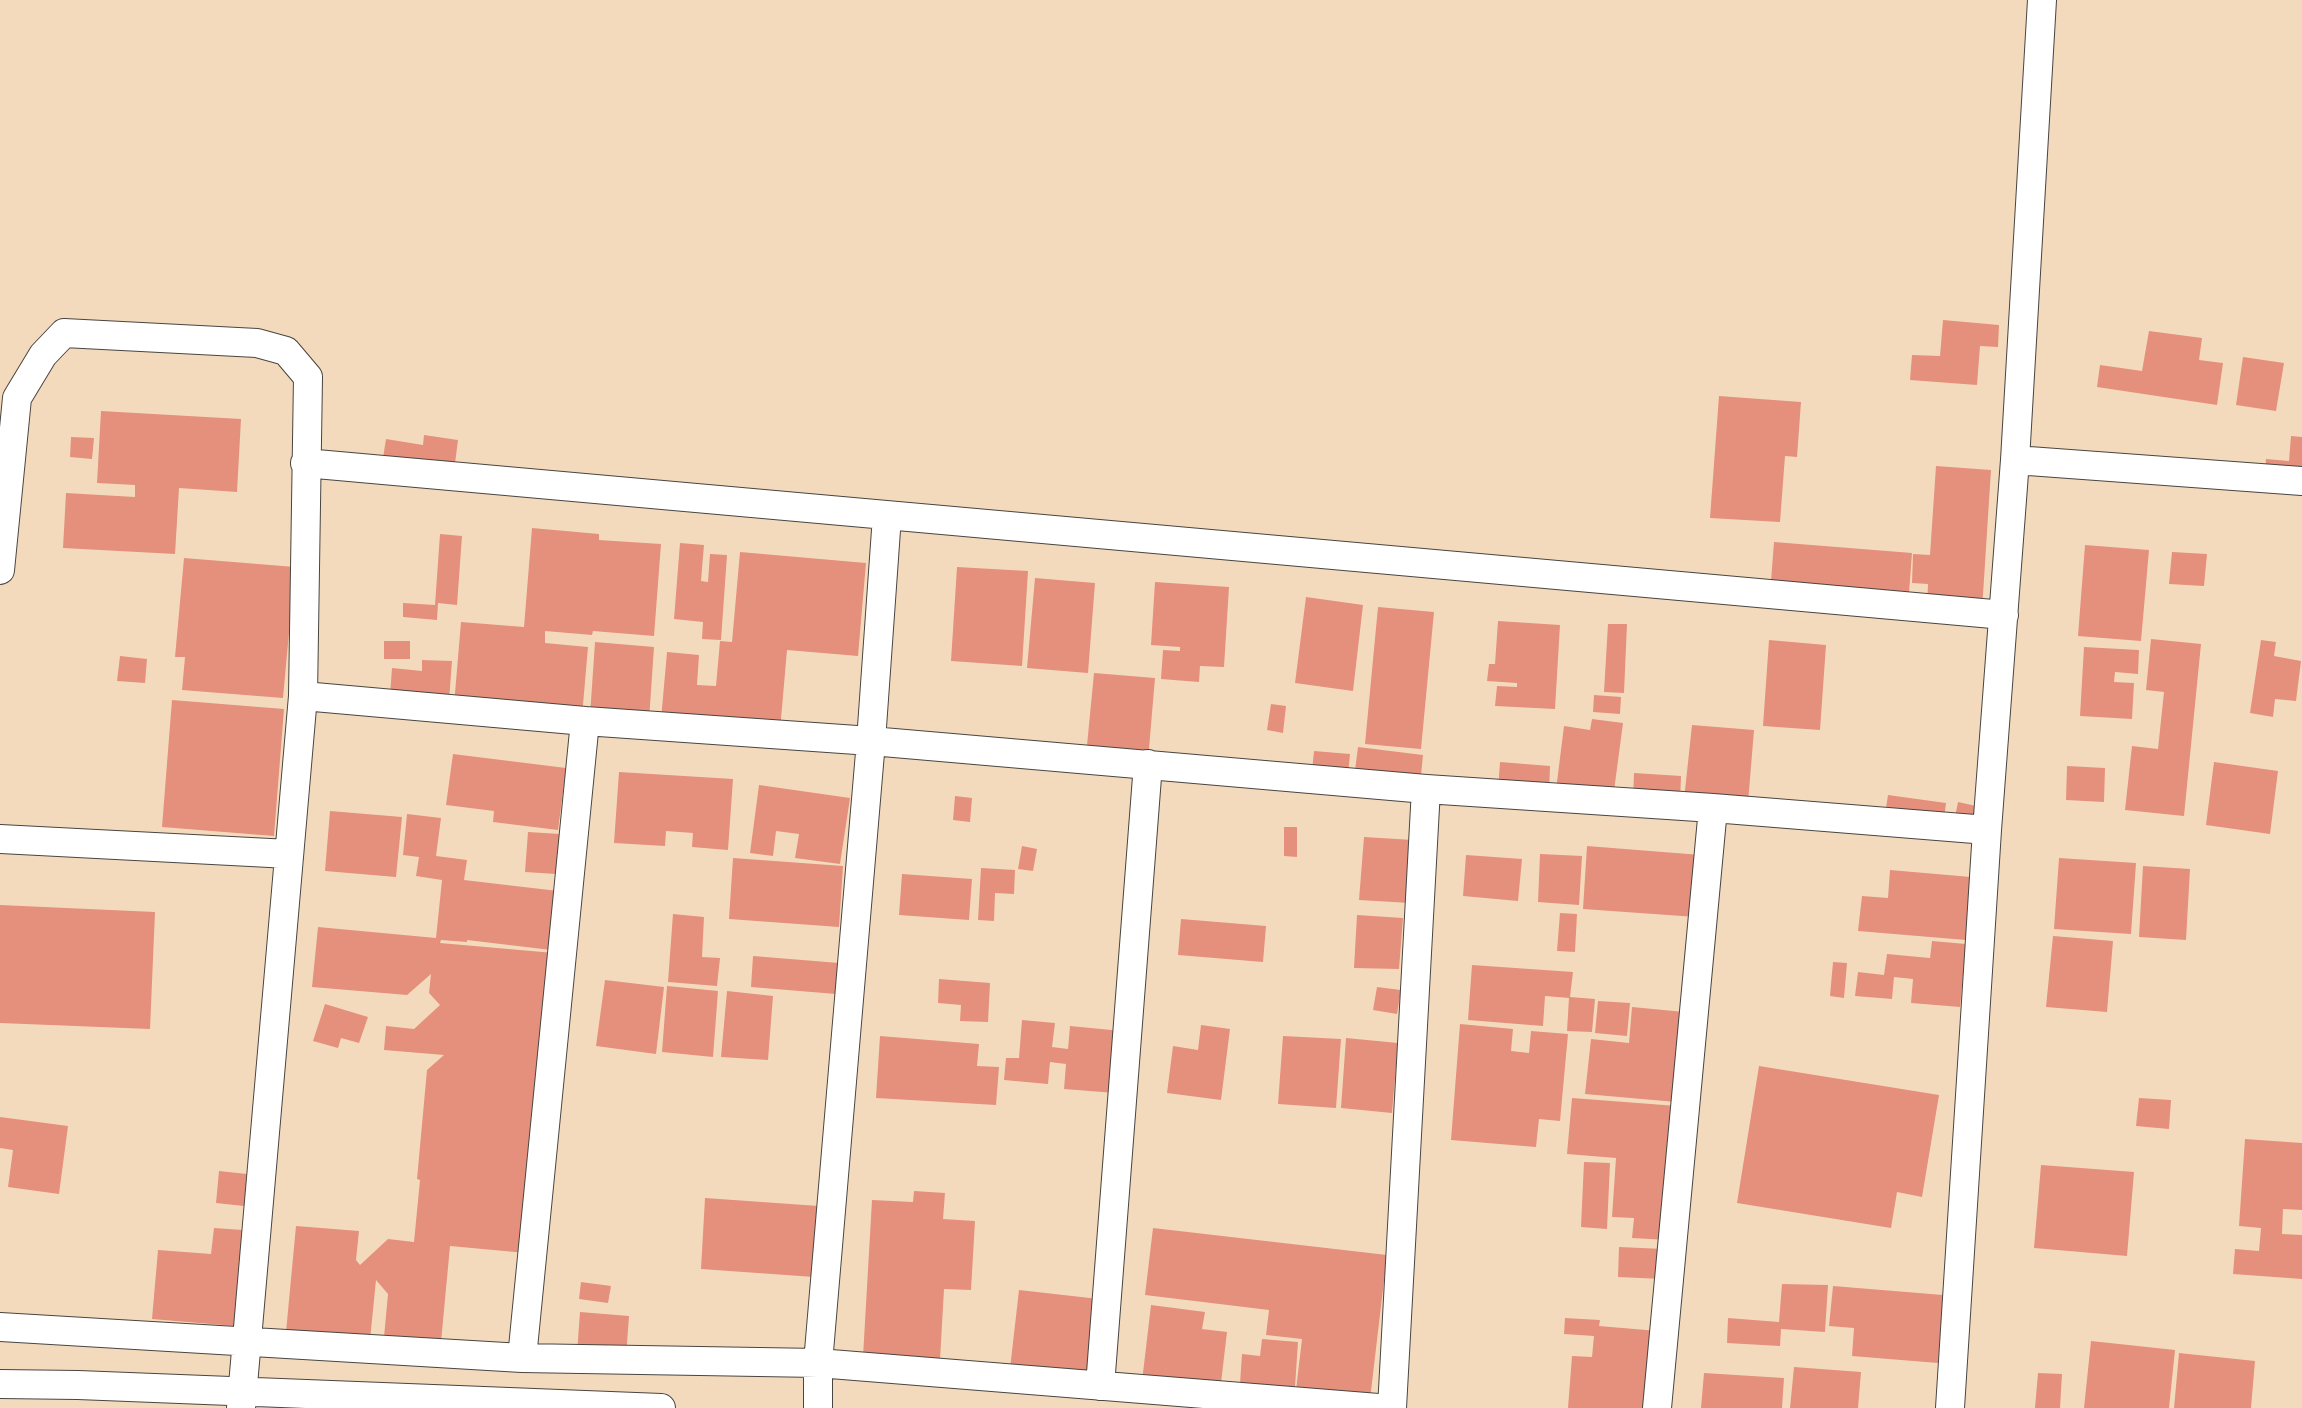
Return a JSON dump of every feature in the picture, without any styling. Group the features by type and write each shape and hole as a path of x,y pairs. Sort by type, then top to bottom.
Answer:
{"street":[{"path":"1950,1408 1986,830 2015,460 2042,0"},
{"path":"0,570 17,398 43,355 64,333 257,343 286,351 308,378 305,462 303,696 241,1400"},
{"path":"2015,460 2302,480"},
{"path":"305,462 887,516 2004,614"},
{"path":"818,1408 818,1363 887,516"},
{"path":"303,696 585,721 870,741 1426,788 1713,808 1986,830"},
{"path":"522,1358 585,721"},
{"path":"1100,1386 1148,764"},
{"path":"1392,1408 1426,788"},
{"path":"1657,1408 1713,808"},
{"path":"0,839 289,854"},
{"path":"0,1327 522,1358 818,1363 1378,1408"},
{"path":"0,1384 78,1385 241,1400 661,1408"}],"building":[{"path":"1943,320 1999,325 1998,347 1980,346 1977,385 1910,380 1912,355 1940,356"},
{"path":"2149,331 2202,338 2199,360 2223,363 2217,405 2097,387 2100,365 2142,371"},
{"path":"2243,357 2284,363 2276,411 2236,405"},
{"path":"1719,396 1801,402 1797,457 1785,456 1780,522 1710,518"},
{"path":"101,411 241,419 237,492 179,488 175,554 63,548 66,493 135,497 135,485 97,483"},
{"path":"424,435 458,440 452,487 380,477 386,439 423,445"},
{"path":"2291,436 2302,437 2302,492 2264,489 2266,459 2289,461"},
{"path":"71,437 94,438 92,459 70,457"},
{"path":"1936,466 1991,470 1982,610 1927,606 1928,584 1912,583 1913,554 1930,555"},
{"path":"532,528 599,534 599,540 661,544 654,636 593,631 592,635 545,631 545,643 588,647 581,728 453,717 461,622 524,627"},
{"path":"440,534 462,536 457,605 438,603 437,620 403,617 403,603 435,605"},
{"path":"1774,542 1912,553 1908,606 1770,594"},
{"path":"680,543 704,545 701,581 708,582 710,554 727,555 721,640 702,639 703,622 674,619"},
{"path":"2085,545 2149,550 2141,641 2078,636"},
{"path":"740,552 866,563 858,656 787,650 779,742 660,731 667,652 699,655 697,685 716,686 720,641 732,642"},
{"path":"2172,552 2207,554 2204,586 2169,584"},
{"path":"184,558 295,567 283,698 182,690 185,657 175,657"},
{"path":"957,567 1028,571 1022,666 951,661"},
{"path":"1035,578 1095,583 1088,673 1027,668"},
{"path":"1155,582 1229,587 1224,667 1200,666 1199,682 1161,679 1163,650 1180,651 1180,647 1151,645"},
{"path":"1306,597 1363,605 1353,691 1295,683"},
{"path":"1378,607 1434,612 1421,749 1365,744"},
{"path":"1498,621 1560,625 1555,709 1495,706 1497,686 1517,687 1517,683 1487,681 1489,664 1495,664"},
{"path":"1608,624 1627,624 1624,693 1604,692"},
{"path":"2151,639 2201,644 2184,816 2125,810 2132,746 2158,749 2164,692 2146,690"},
{"path":"1769,640 1826,645 1820,730 1763,726"},
{"path":"2261,640 2276,642 2274,656 2301,661 2296,701 2275,699 2273,717 2250,713"},
{"path":"384,641 410,641 410,659 384,659"},
{"path":"595,642 654,647 648,735 589,730"},
{"path":"2084,647 2139,650 2138,674 2115,672 2114,682 2134,683 2132,719 2080,716"},
{"path":"120,656 147,659 145,683 117,681"},
{"path":"422,660 452,661 448,714 389,709 392,668 422,671"},
{"path":"1094,673 1155,678 1147,772 1085,766"},
{"path":"1594,695 1621,697 1620,714 1593,712"},
{"path":"172,700 284,709 274,836 162,827"},
{"path":"1271,704 1286,706 1283,733 1267,730"},
{"path":"1592,719 1623,723 1612,806 1555,798 1564,726 1590,730"},
{"path":"1692,725 1754,730 1747,815 1683,809"},
{"path":"1358,747 1423,755 1419,795 1353,786"},
{"path":"1314,751 1350,754 1347,784 1311,781"},
{"path":"453,754 566,768 558,830 493,822 494,811 446,805"},
{"path":"1500,762 1550,766 1549,794 1498,790"},
{"path":"2214,762 2278,771 2270,834 2206,825"},
{"path":"2067,766 2105,768 2104,802 2066,800"},
{"path":"619,772 733,779 728,850 692,847 693,833 666,831 665,846 614,843"},
{"path":"1634,773 1681,776 1680,803 1633,801"},
{"path":"759,785 850,798 840,864 795,858 799,834 776,831 773,856 750,853"},
{"path":"1888,795 1946,803 1942,835 1883,828"},
{"path":"955,796 972,798 970,822 953,820"},
{"path":"1958,802 1976,806 1971,830 1953,827"},
{"path":"330,811 402,817 396,877 325,871"},
{"path":"407,814 441,818 436,856 467,860 464,880 558,891 551,950 467,940 467,942 441,940 440,943 554,953 526,1253 450,1246 441,1342 384,1337 388,1294 376,1280 370,1340 286,1332 296,1226 359,1231 356,1260 360,1265 388,1239 414,1242 420,1180 417,1179 427,1070 444,1055 384,1050 386,1026 414,1029 440,1005 429,993 431,974 407,995 312,987 318,927 436,938 442,880 416,876 419,857 403,855"},
{"path":"1284,827 1297,827 1297,857 1284,856"},
{"path":"528,832 560,834 556,874 525,872"},
{"path":"1364,837 1413,840 1410,903 1359,900"},
{"path":"1022,846 1037,849 1033,871 1018,869"},
{"path":"1587,846 1701,855 1696,917 1583,909"},
{"path":"1540,854 1582,856 1579,905 1538,902"},
{"path":"1466,855 1522,859 1518,901 1463,896"},
{"path":"733,858 843,866 839,927 729,919"},
{"path":"2059,858 2136,863 2131,934 2054,929"},
{"path":"2143,866 2190,869 2186,940 2139,937"},
{"path":"981,868 1015,870 1014,894 995,893 994,921 978,920"},
{"path":"1890,870 1971,877 1966,940 1858,931 1862,896 1888,898"},
{"path":"902,874 972,879 969,920 899,915"},
{"path":"0,905 155,912 150,1029 0,1023"},
{"path":"1560,913 1577,914 1575,952 1557,951"},
{"path":"673,914 704,917 702,957 720,958 717,986 668,982"},
{"path":"1357,915 1403,918 1399,969 1354,968"},
{"path":"1181,919 1266,926 1263,962 1178,955"},
{"path":"2053,936 2113,941 2107,1012 2046,1007"},
{"path":"1932,941 1966,944 1960,1007 1911,1003 1913,979 1894,977 1892,999 1855,996 1858,972 1884,975 1887,954 1930,958"},
{"path":"753,956 839,963 836,994 751,987"},
{"path":"1833,962 1847,963 1844,998 1830,996"},
{"path":"1472,965 1573,972 1570,997 1595,999 1592,1032 1567,1031 1569,998 1545,996 1543,1026 1468,1020"},
{"path":"939,979 990,983 988,1022 960,1021 961,1005 938,1003"},
{"path":"605,980 664,987 656,1054 596,1046"},
{"path":"667,986 718,991 713,1057 662,1052"},
{"path":"1377,987 1401,990 1397,1014 1373,1010"},
{"path":"727,991 773,996 768,1060 721,1057"},
{"path":"1598,1001 1630,1003 1627,1036 1595,1033"},
{"path":"325,1004 368,1017 359,1043 341,1038 338,1048 313,1041"},
{"path":"1632,1007 1684,1012 1676,1102 1585,1094 1591,1039 1629,1043"},
{"path":"1022,1020 1055,1023 1052,1047 1068,1049 1070,1026 1122,1031 1115,1093 1064,1089 1066,1064 1050,1062 1048,1084 1004,1080 1006,1058 1019,1058"},
{"path":"1460,1024 1513,1029 1511,1051 1529,1053 1531,1031 1568,1034 1560,1121 1539,1119 1536,1147 1451,1140"},
{"path":"1201,1025 1230,1029 1221,1100 1167,1093 1173,1046 1198,1050"},
{"path":"880,1036 979,1044 977,1066 999,1067 996,1105 876,1098"},
{"path":"1283,1036 1341,1039 1336,1108 1278,1104"},
{"path":"1346,1038 1398,1043 1392,1113 1341,1108"},
{"path":"1759,1066 1939,1095 1922,1197 1897,1192 1891,1228 1737,1203"},
{"path":"1572,1098 1677,1106 1667,1240 1632,1238 1634,1218 1612,1217 1616,1158 1567,1154"},
{"path":"2139,1098 2171,1100 2169,1129 2136,1126"},
{"path":"0,1117 68,1126 59,1194 8,1187 13,1150 0,1148"},
{"path":"2245,1139 2302,1143 2302,1210 2283,1209 2282,1234 2302,1235 2302,1279 2233,1274 2235,1249 2259,1251 2261,1228 2239,1226"},
{"path":"1584,1162 1610,1163 1607,1229 1581,1227"},
{"path":"2041,1165 2134,1172 2127,1256 2034,1248"},
{"path":"219,1171 247,1174 244,1206 216,1203"},
{"path":"914,1191 945,1193 943,1219 975,1221 971,1290 944,1289 939,1378 862,1374 872,1200 913,1202"},
{"path":"705,1198 819,1206 814,1277 701,1269"},
{"path":"214,1228 243,1230 235,1326 152,1319 158,1250 211,1254"},
{"path":"1153,1228 1387,1255 1369,1408 1294,1407 1302,1339 1266,1335 1269,1310 1145,1295"},
{"path":"1619,1247 1664,1249 1662,1279 1618,1277"},
{"path":"581,1282 611,1286 608,1303 579,1299"},
{"path":"1782,1284 1828,1285 1825,1332 1781,1329 1780,1346 1727,1343 1728,1318 1779,1322"},
{"path":"1833,1286 1943,1295 1938,1363 1852,1356 1854,1328 1829,1326"},
{"path":"1019,1290 1099,1299 1088,1395 1008,1386"},
{"path":"1151,1305 1205,1312 1202,1329 1227,1332 1219,1400 1141,1390"},
{"path":"580,1312 629,1316 626,1357 577,1353"},
{"path":"1565,1318 1600,1320 1599,1326 1658,1331 1653,1408 1568,1408 1572,1356 1592,1357 1594,1336 1564,1334"},
{"path":"1262,1339 1298,1342 1294,1402 1239,1399 1242,1354 1260,1356"},
{"path":"2091,1341 2175,1350 2169,1408 2084,1408"},
{"path":"2179,1353 2255,1361 2251,1408 2174,1408"},
{"path":"1794,1367 1861,1372 1858,1408 1790,1408"},
{"path":"1704,1373 1784,1378 1782,1408 1701,1408"},
{"path":"2038,1373 2062,1374 2060,1408 2035,1408"}]}
